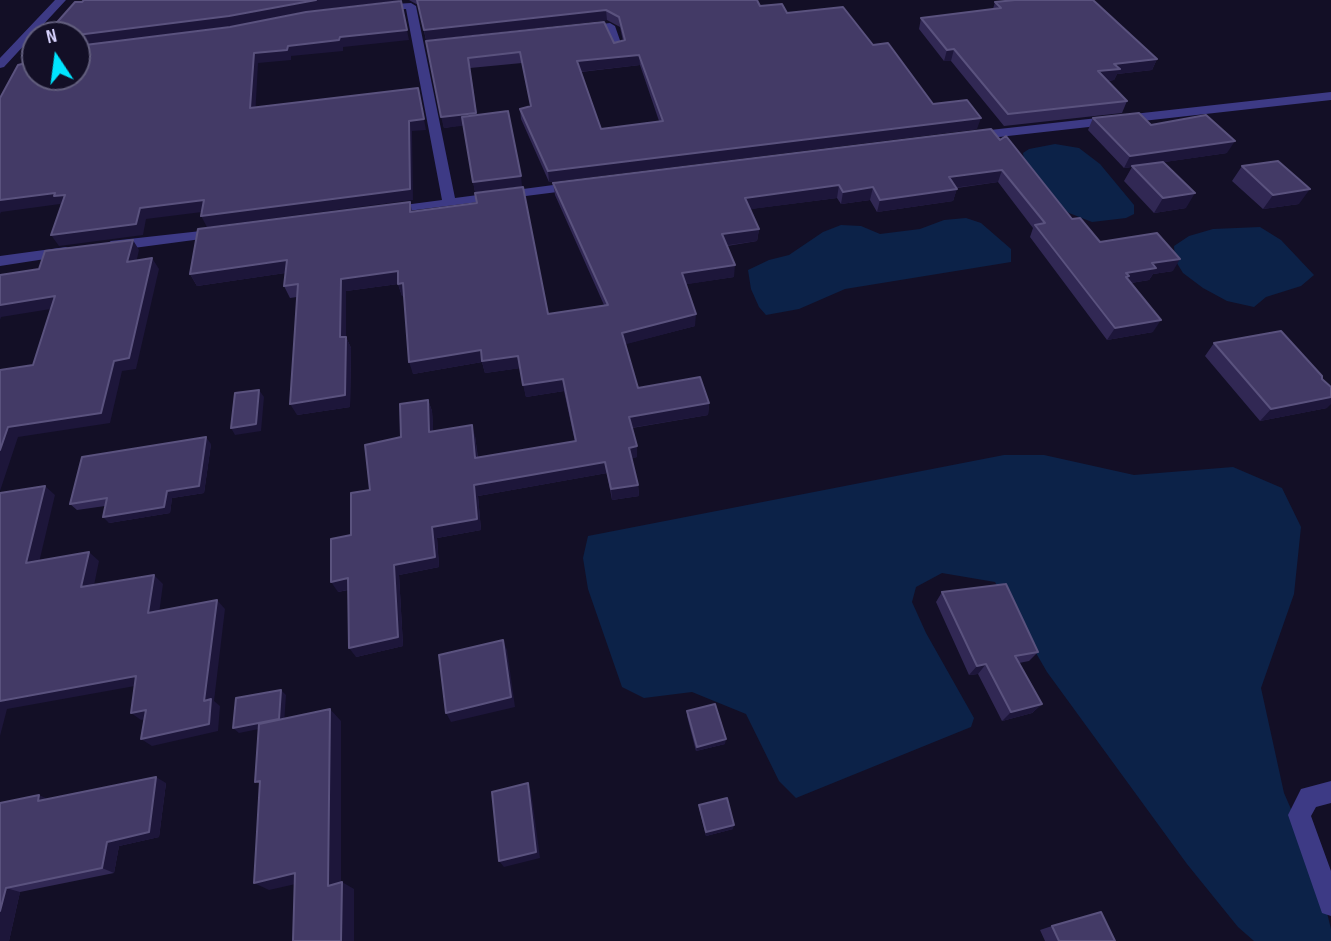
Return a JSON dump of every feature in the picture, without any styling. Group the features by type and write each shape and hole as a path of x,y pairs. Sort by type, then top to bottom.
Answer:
{"street":[{"path":"4,61 61,0"},
{"path":"360,10 411,6 423,46 449,203"},
{"path":"573,30 610,26 618,48"},
{"path":"4,61 21,56"},
{"path":"956,138 1331,96"},
{"path":"380,212 586,185"},
{"path":"0,261 228,231"},
{"path":"1331,792 1309,797 1299,816 1331,904"}],"water":[{"path":"1055,144 1079,148 1100,164 1134,205 1134,214 1126,218 1092,222 1069,213 1055,202 1025,166 1023,153 1029,149"},
{"path":"966,218 981,223 1011,249 1011,262 845,289 799,309 766,315 751,289 748,270 769,260 789,255 823,232 841,225 861,226 880,234 920,229 944,220"},
{"path":"1260,227 1281,240 1314,275 1301,286 1266,297 1254,307 1227,301 1203,288 1183,273 1175,260 1174,246 1189,236 1213,229"},
{"path":"1004,455 1044,455 1134,475 1233,467 1282,488 1301,527 1294,594 1261,688 1284,793 1315,864 1331,929 1331,941 1254,941 1238,927 1187,864 1047,672 995,582 942,573 916,587 912,602 926,633 974,718 971,727 796,798 779,781 746,714 692,692 644,698 622,687 588,589 583,558 588,536"}],"building":[{"path":"316,0 229,16 91,33 91,21 58,21 75,2"},
{"path":"417,0 757,0 760,6 782,4 787,13 843,7 873,45 888,43 933,104 967,100 981,118 548,171 520,109 531,106 520,52 468,58 476,113 441,117 426,41 604,22 614,43 625,40 619,17 606,10 424,30","holes":["639,55 663,121 601,129 577,61"]},
{"path":"1093,0 1157,59 1114,64 1120,69 1098,71 1127,101 1008,114 954,49 947,50 921,18 1001,8 995,2"},
{"path":"401,1 407,30 340,37 339,40 288,46 287,50 254,53 250,108 418,88 424,119 409,121 410,189 201,216 204,200 140,208 136,224 51,235 65,195 54,196 55,193 0,200 0,98 18,65 21,64 21,91 91,91 91,44 230,27 306,12"},
{"path":"508,111 521,176 473,182 462,117"},
{"path":"1139,113 1151,125 1206,115 1235,141 1130,156 1093,118"},
{"path":"991,129 1000,140 1006,136 1072,219 1080,218 1100,242 1157,233 1180,259 1152,263 1156,268 1126,273 1129,276 1126,277 1161,320 1115,328 1035,225 1045,223 1002,170 949,177 957,189 880,200 873,187 843,192 839,185 745,198 759,229 722,234 735,265 682,273 696,314 622,333 638,388 700,377 709,403 629,417 637,446 629,448 638,485 611,489 605,462 474,485 477,519 432,527 435,557 394,565 398,637 349,648 348,578 331,582 331,539 351,535 351,493 370,490 365,445 401,437 400,404 428,400 429,432 472,425 475,458 576,441 563,379 523,385 518,356 482,361 481,350 409,362 403,283 398,284 398,271 341,279 340,337 346,337 345,395 290,404 298,284 284,286 287,260 190,274 198,229 410,202 410,212 477,203 475,193 523,187 548,314 608,305 553,183"},
{"path":"1278,161 1310,189 1273,195 1242,166"},
{"path":"1163,162 1195,193 1163,198 1132,166"},
{"path":"133,240 127,262 152,258 129,358 114,361 101,413 8,427 0,450 0,370 33,365 55,296 0,305 0,275 39,269 45,251"},
{"path":"1281,331 1331,387 1331,397 1271,409 1214,343"},
{"path":"259,390 256,424 231,428 235,393"},
{"path":"206,437 199,486 167,491 164,507 103,517 107,498 70,504 82,457"},
{"path":"45,486 26,563 89,552 81,587 154,575 148,613 217,600 204,701 211,699 209,724 141,739 146,710 131,713 136,676 0,701 0,493"},
{"path":"1006,584 1038,652 1015,656 1042,704 1011,712 986,664 977,666 942,592"},
{"path":"503,640 511,697 446,713 439,655"},
{"path":"281,690 279,719 233,728 236,698"},
{"path":"715,704 726,739 697,747 687,711"},
{"path":"330,709 328,886 342,882 341,941 293,941 295,873 254,883 260,781 255,782 259,724"},
{"path":"156,777 149,832 107,842 102,868 6,888 0,911 0,803 39,795 38,801"},
{"path":"528,783 536,852 499,861 492,792"},
{"path":"727,798 734,825 706,832 699,805"},
{"path":"1101,912 1115,941 1059,941 1052,926"}]}
